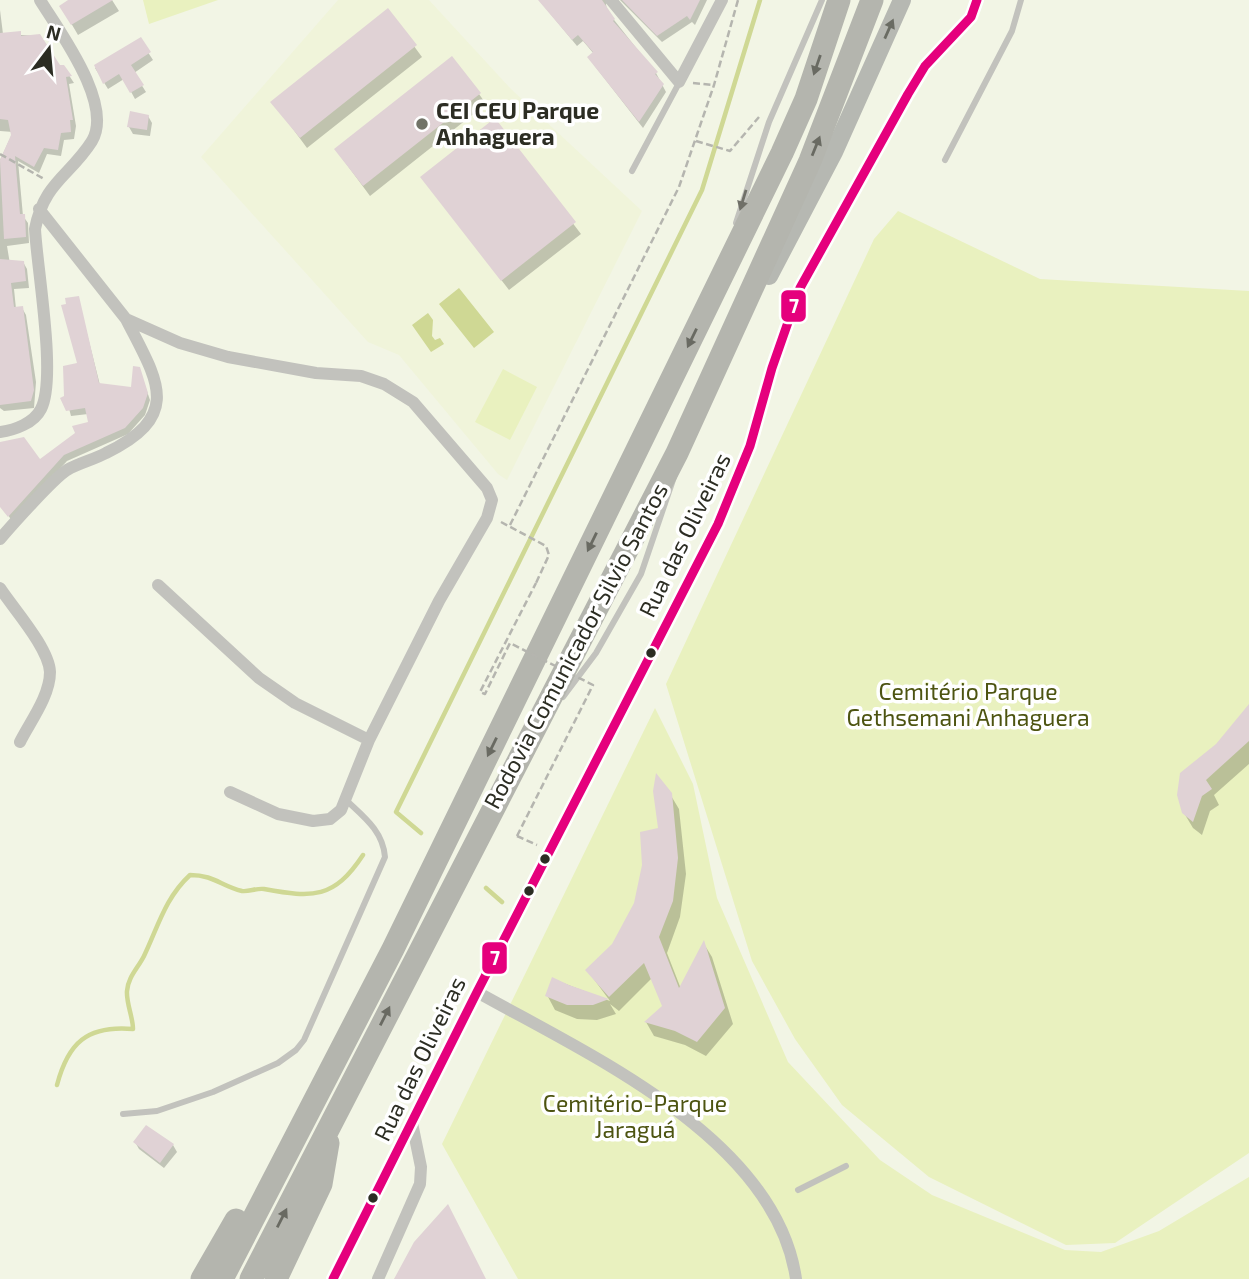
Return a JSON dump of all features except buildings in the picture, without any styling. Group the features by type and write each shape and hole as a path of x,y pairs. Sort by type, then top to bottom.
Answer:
{"highway":[{"name":"Rodovia Comunicador Silvio Santos","path":"222,1279 393,949 713,295 806,99 839,0"},
{"name":"Rodovia Comunicador Silvio Santos","path":"251,1279 517,757 677,453 810,161 872,0"},
{"path":"276,1279 321,1184 333,1119"},
{"path":"202,1279 238,1217 264,1194"}],"main road":[{"path":"714,373 834,152 902,0"}],"street":[{"path":"0,432 12,430 35,419 47,392 35,229 39,209 53,184 93,139 97,120 92,96 79,64 40,0"},
{"path":"611,0 679,82 722,0"},
{"name":"Rua das Oliveiras","path":"333,1279 718,524 744,463 784,330 800,288 925,66 971,17 977,0"},
{"path":"0,539 65,471 129,440 147,424 157,409 156,379 126,319 39,209"},
{"path":"126,319 180,343 228,357 316,373 361,376 384,384 413,402 487,488 492,500 487,518 439,601 369,740 341,810 330,820 313,821 278,814 230,792"},
{"path":"158,585 259,678 295,703 369,740"},
{"path":"0,587 30,631 50,672 44,694 20,742"},
{"path":"477,992 670,1103 718,1145 755,1188 779,1223 796,1279"},
{"path":"378,1279 420,1184 421,1167 412,1123"}],"lane":[{"path":"713,295 769,122 822,0"},
{"path":"945,160 1012,31 1021,0"},
{"path":"632,171 679,82"},
{"path":"122,1114 156,1111 213,1092 278,1063 296,1051 304,1040 386,857 384,842 370,821 346,800"},
{"path":"798,1190 846,1166"}],"path":[{"path":"550,850 517,836 593,685 510,643 485,694 480,692 548,555 541,540 510,525 679,187 715,85 738,0"},
{"path":"679,82 715,85"},
{"path":"696,141 730,151 761,115"},
{"path":"0,154 53,184"}],"shaded area":[{"path":"338,0 429,0 511,89 642,211 507,480 498,474 399,355 368,342 201,157"},
{"path":"459,288 494,332 474,348 439,304"},
{"path":"428,313 433,320 432,336 435,340 440,338 444,344 431,352 412,325"}],"green space":[{"path":"143,0 218,0 149,24"},
{"name":"Cemitério Parque Gethsemani Anhaguera","path":"898,211 1040,279 1249,291 1249,1153 1115,1243 1066,1245 929,1177 842,1105 795,1039 752,961 666,684 874,239"},
{"path":"503,369 537,387 510,440 475,422"},
{"name":"Cemitério-Parque Jaraguá","path":"655,708 693,784 717,898 788,1062 880,1160 932,1195 1065,1250 1101,1252 1159,1231 1249,1177 1249,1279 518,1279 442,1144"}],"waterway":[{"path":"421,833 396,812 702,190 760,0"},
{"path":"57,1085 67,1058 82,1040 103,1030 133,1029 127,996 129,981 144,956 168,903 190,875 205,877 242,891 261,889 309,894 321,892 342,880 363,855"},
{"path":"486,888 502,902"}],"transit line":[{"name":"7","path":"333,1279 718,524 750,446 772,368 800,288 925,66 971,17 977,0"}],"place":[{"name":"CEI CEU Parque Anhaguera","path":"422,124"}]}
